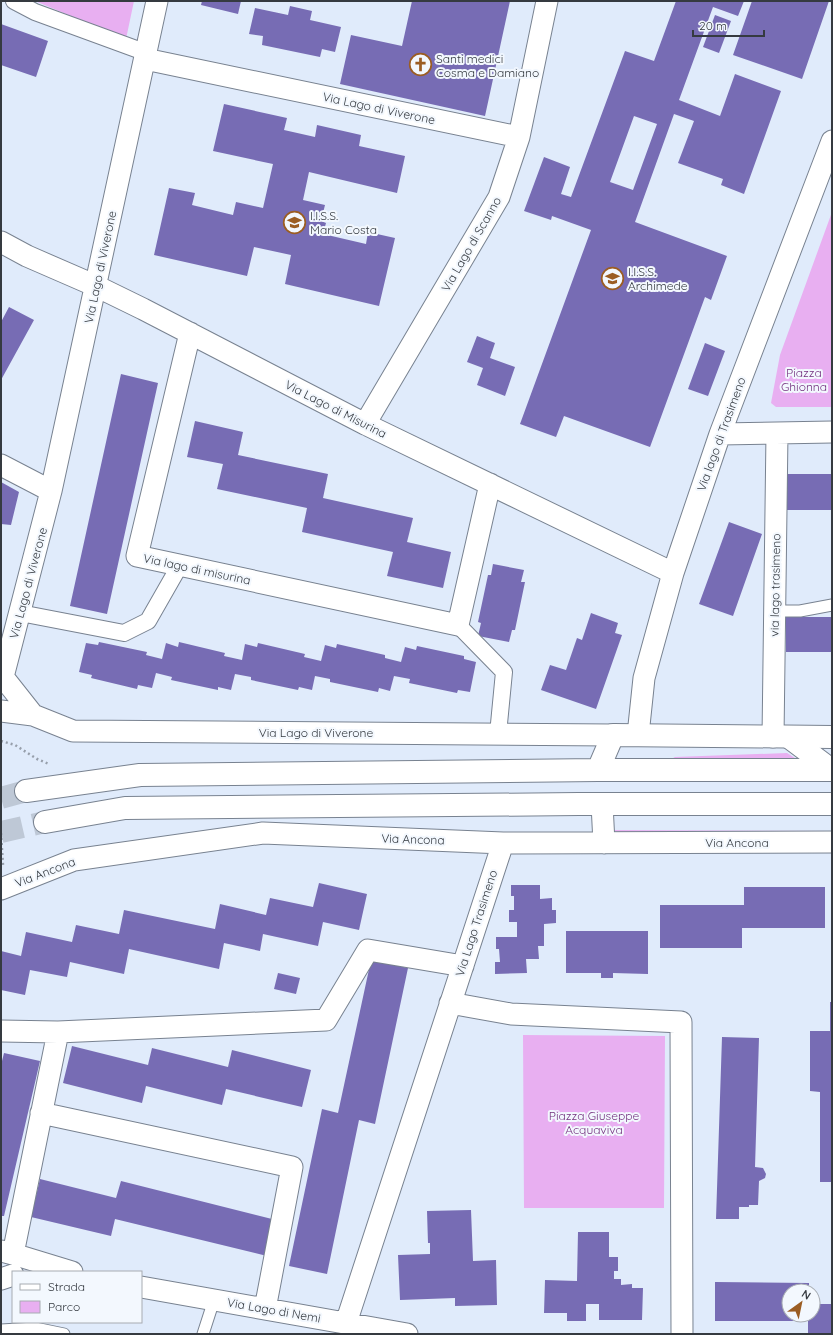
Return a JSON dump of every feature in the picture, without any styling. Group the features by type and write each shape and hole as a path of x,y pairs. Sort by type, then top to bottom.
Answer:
{"street":[{"path":"14,1 35,12 146,56"},
{"name":"Via Lago di Viverone","path":"157,1 51,491 2,678 33,715 73,731 613,734"},
{"name":"Via Lago di Scanno","path":"365,424 499,197 519,137 547,1"},
{"name":"Via Lago di Viverone","path":"146,56 519,137"},
{"name":"Via lago di Trasimeno","path":"638,735 644,678 673,573 720,434 832,141"},
{"name":"Via Lago di Misurina","path":"1,242 27,256 96,286 365,424 673,573"},
{"name":"Via lago di misurina","path":"190,333 137,556 458,626"},
{"path":"720,434 832,432"},
{"name":"via lago trasimeno","path":"777,433 775,611 781,737"},
{"path":"1,465 51,491"},
{"path":"490,484 458,626 504,672 498,734"},
{"path":"20,613 124,633 148,621 180,565"},
{"path":"1,711 33,715"},
{"path":"598,770 613,734 832,737"},
{"path":"781,737 832,770"},
{"path":"26,791 140,775 598,770 832,770"},
{"path":"602,804 604,843"},
{"path":"45,822 125,808 602,804 832,804"},
{"name":"Via Ancona","path":"1,889 74,860 263,833 503,843 832,842"},
{"name":"Via Lago Trasimeno","path":"450,1003 503,843"},
{"path":"1,1031 58,1032 326,1020 368,950 462,966"},
{"path":"346,1323 450,1003 511,1014 681,1022 682,1334"},
{"path":"58,1032 41,1113 7,1253 69,1271"},
{"path":"41,1113 292,1168 265,1309"},
{"path":"1,1279 12,1276"},
{"name":"Via Lago di Nemi","path":"142,1287 407,1334"}],"lane":[{"path":"775,611 800,611 832,605"},
{"path":"203,1334 214,1300"},
{"path":"1,1330 35,1328 64,1334"}],"path":[{"path":"1,741 15,745 37,759 52,765"},
{"path":"1,834 3,868"}],"green space":[{"path":"35,1 134,1 126,39"},
{"name":"Piazza Ghionna","path":"832,212 832,407 776,407 771,403 780,355"},
{"path":"787,753 806,765 762,767 757,758 721,759 656,767 675,757"},
{"path":"609,830 832,831 832,836 629,834"},
{"name":"Piazza Giuseppe Acquaviva","path":"523,1035 665,1036 664,1208 524,1208"}],"building":[{"path":"202,1 241,1 238,14 201,5"},
{"name":"Santi medici Cosma e Damiano","path":"412,1 510,1 485,116 340,84 351,35 402,46"},
{"path":"676,1 744,1 738,16 713,7 679,100 720,116 735,74 781,91 744,194 721,185 723,179 678,163 694,121 674,114 635,222 727,256 711,300 705,297 650,447 564,416 556,437 520,424 591,230 552,216 551,220 524,211 544,157 570,167 561,194 571,197 625,51 654,61","holes":["634,116 657,124 633,190 610,182"]},
{"path":"752,1 829,1 802,79 733,55"},
{"path":"290,6 312,11 310,20 341,27 335,52 322,49 320,57 262,45 263,36 249,34 255,8 288,15"},
{"path":"715,15 731,21 719,53 703,47"},
{"path":"1,24 48,41 36,77 1,65"},
{"path":"224,104 287,118 284,130 315,137 317,125 361,135 359,146 405,156 397,193 309,172 303,200 325,205 321,221 326,223 323,234 366,244 368,232 395,238 379,306 285,284 291,255 254,247 247,276 154,255 169,188 195,193 192,205 233,215 236,202 263,208 273,164 213,151"},
{"path":"9,307 34,320 1,380 1,322"},
{"path":"477,336 495,343 490,358 515,367 505,396 477,385 483,368 467,362"},
{"path":"705,343 725,351 708,396 688,389"},
{"path":"121,374 158,383 107,614 70,606"},
{"path":"195,421 243,432 238,455 328,474 323,498 413,518 407,542 451,552 443,588 387,576 393,552 302,532 307,508 217,489 223,464 187,457"},
{"path":"786,474 832,474 832,510 786,510"},
{"path":"1,482 19,492 11,525 1,524"},
{"path":"729,522 762,534 733,616 699,604"},
{"path":"493,564 524,570 521,582 525,582 515,630 512,630 509,642 478,636 481,623 478,622 488,575 491,575"},
{"path":"591,613 618,623 615,633 622,635 596,709 541,690 550,665 566,670 577,638 582,640"},
{"path":"786,617 832,617 832,652 786,652"},
{"path":"99,642 147,652 146,655 162,659 166,643 178,647 179,642 225,653 224,656 242,660 245,644 257,647 258,643 305,654 304,657 321,661 325,645 336,648 337,644 385,655 385,658 401,662 405,647 416,650 417,646 464,656 464,659 476,662 470,692 458,690 457,693 409,683 410,679 394,676 390,691 379,688 378,692 330,682 330,679 315,676 312,690 299,687 298,690 251,680 251,677 235,674 231,690 218,687 218,690 171,680 172,677 156,673 152,688 138,685 137,689 91,678 92,675 79,672 86,643 98,645"},
{"path":"319,883 367,894 359,930 323,922 318,946 263,934 260,951 224,943 219,969 129,949 124,974 70,962 67,977 30,970 25,995 1,990 1,951 21,956 26,932 72,942 76,925 119,934 124,910 215,929 220,904 266,915 270,898 313,907"},
{"path":"511,885 540,885 540,899 552,898 552,910 556,910 556,923 544,924 544,946 538,946 539,959 526,959 527,973 495,974 495,962 500,962 499,949 496,949 496,937 517,937 517,922 509,922 509,910 514,910 514,896 511,896"},
{"path":"744,887 825,887 825,928 742,928 742,948 660,948 660,905 744,905"},
{"path":"566,931 648,931 648,974 613,973 613,978 601,978 601,973 566,973"},
{"path":"371,960 408,968 375,1124 359,1120 327,1274 289,1266 322,1109 338,1113"},
{"path":"278,973 300,978 296,994 274,989"},
{"path":"830,1002 832,1002 832,1182 820,1182 820,1092 810,1091 810,1031 830,1031"},
{"path":"722,1037 759,1038 755,1167 763,1168 766,1174 765,1178 759,1181 758,1205 739,1207 739,1219 716,1219"},
{"path":"72,1046 148,1065 152,1048 228,1067 232,1050 311,1070 302,1107 226,1089 222,1105 146,1086 142,1103 63,1083"},
{"path":"4,1053 40,1061 4,1216 1,1216 1,1065"},
{"path":"40,1179 116,1198 121,1181 276,1220 267,1256 115,1219 111,1236 31,1217"},
{"path":"471,1210 473,1261 496,1260 497,1305 455,1306 455,1298 400,1300 398,1255 430,1254 430,1243 428,1243 427,1211"},
{"path":"578,1232 609,1232 609,1257 618,1257 618,1271 614,1271 614,1279 621,1279 621,1285 632,1284 632,1288 643,1288 642,1320 599,1320 599,1304 586,1304 586,1321 567,1321 567,1313 544,1313 545,1280 577,1281"},
{"path":"715,1282 809,1283 781,1283 781,1321 715,1321"},
{"path":"821,1304 832,1304 832,1334 808,1334 808,1323 821,1323"}],"tunnel":[{"path":"1,798 26,791"},
{"path":"1,832 45,822"}],"place":[{"name":"Santi medici Cosma e Damiano","path":"420,65"},
{"name":"I.I.S.S. Mario Costa","path":"294,222"},
{"name":"I.I.S.S. Archimede","path":"613,278"}]}
